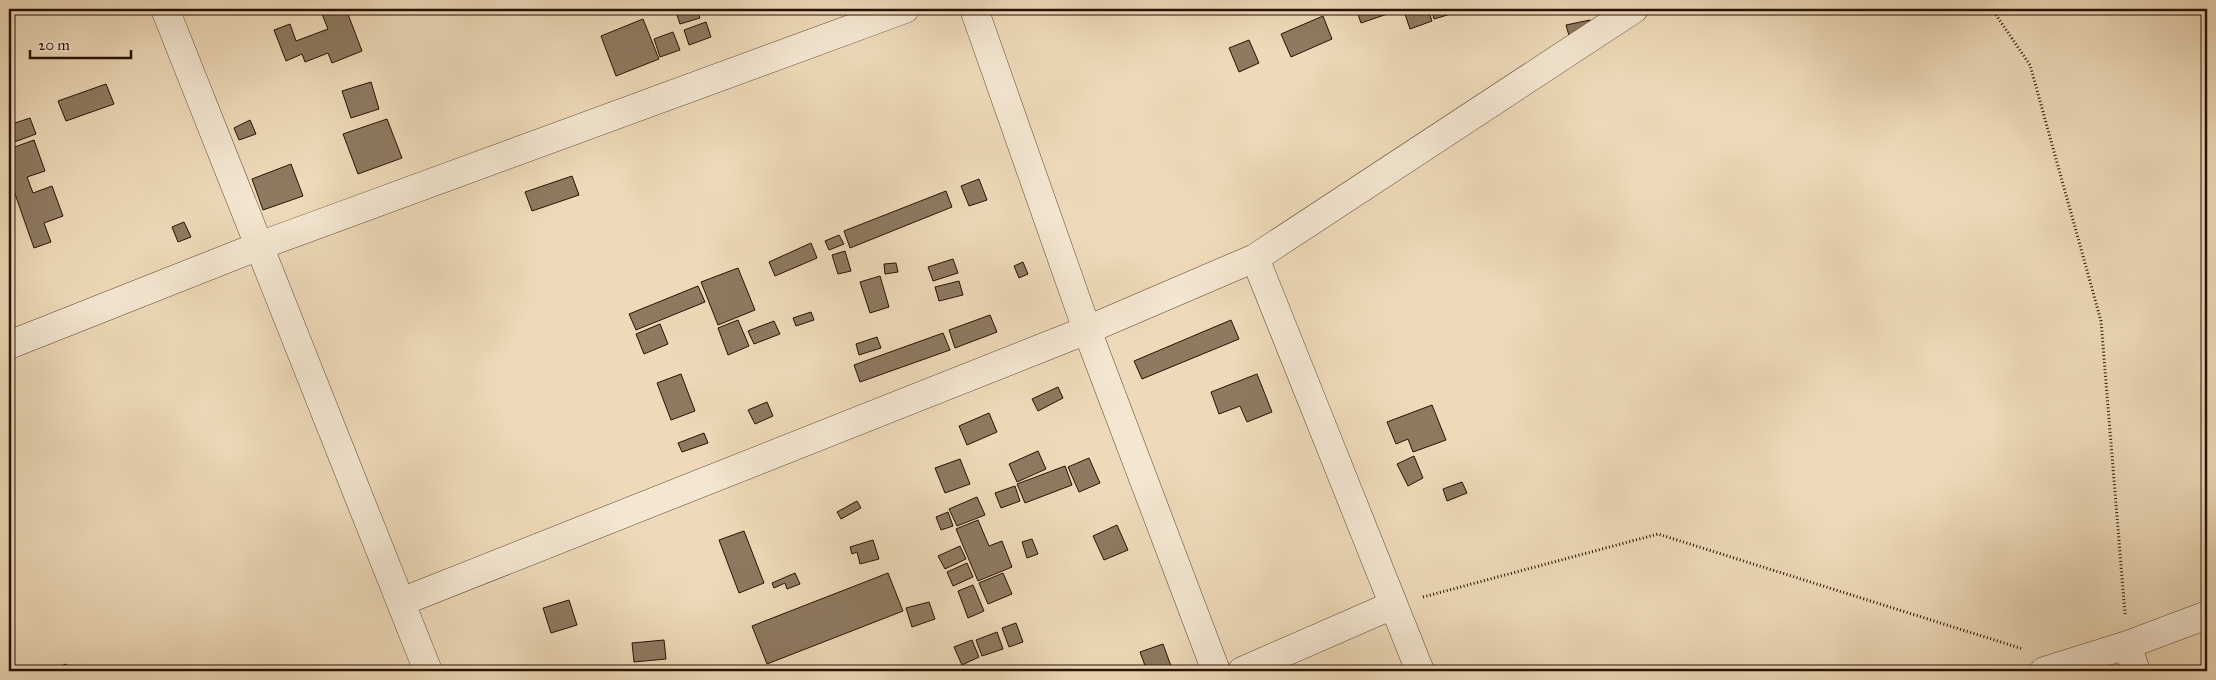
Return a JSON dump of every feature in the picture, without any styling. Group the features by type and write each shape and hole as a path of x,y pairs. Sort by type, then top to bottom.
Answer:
{"street":[{"path":"165,9 428,671"},
{"path":"9,345 259,246 905,9"},
{"path":"974,9 1087,330 1216,671"},
{"path":"400,602 1087,330 1256,258 1634,9"},
{"path":"1256,258 1420,671"},
{"path":"1242,671 1394,605"},
{"path":"2055,667 2127,645 2207,615"},
{"path":"2127,645 2136,671"}],"path":[{"path":"1992,9 2030,65 2100,321 2127,645"},
{"path":"1394,605 1658,534 2055,667"}],"building":[{"path":"320,9 346,9 362,51 332,63 328,53 305,62 302,54 286,61 274,30 290,24 296,41 328,29"},
{"path":"675,9 697,9 700,18 680,24"},
{"path":"1356,9 1399,9 1399,10 1361,23"},
{"path":"1409,9 1428,9 1432,21 1410,29 1404,11"},
{"path":"1431,9 1453,9 1454,13 1434,19"},
{"path":"1323,16 1332,39 1291,57 1281,34"},
{"path":"643,19 659,59 616,76 601,36"},
{"path":"1590,20 1593,34 1570,39 1566,25"},
{"path":"706,22 711,37 689,45 684,30"},
{"path":"673,32 680,50 660,57 654,39"},
{"path":"1249,40 1259,63 1239,72 1229,48"},
{"path":"371,82 379,109 351,118 342,91"},
{"path":"106,84 114,104 66,121 58,101"},
{"path":"30,118 36,134 9,144 9,125"},
{"path":"387,119 402,158 358,174 343,134"},
{"path":"250,120 256,134 239,140 234,128"},
{"path":"34,140 45,171 27,177 33,193 52,186 63,216 44,223 51,242 34,248 9,177 9,149"},
{"path":"291,164 303,196 263,210 252,179"},
{"path":"572,176 579,195 532,211 525,192"},
{"path":"979,179 987,200 969,206 961,186"},
{"path":"946,191 952,207 850,248 844,231"},
{"path":"184,222 191,237 178,242 172,227"},
{"path":"839,235 844,244 829,250 825,241"},
{"path":"811,243 817,258 775,276 769,262"},
{"path":"845,251 851,271 838,274 832,255"},
{"path":"953,259 958,273 933,281 928,267"},
{"path":"1023,262 1028,274 1019,278 1014,266"},
{"path":"896,263 898,272 885,274 884,264"},
{"path":"738,268 755,310 718,325 701,282"},
{"path":"880,276 889,307 870,313 860,282"},
{"path":"959,281 963,295 939,301 935,287"},
{"path":"698,286 705,302 636,330 629,314"},
{"path":"811,312 814,320 796,326 793,318"},
{"path":"990,315 997,332 955,348 949,330"},
{"path":"738,320 749,346 728,355 718,328"},
{"path":"1231,320 1239,339 1142,379 1134,361"},
{"path":"774,321 780,334 754,344 748,331"},
{"path":"660,324 668,344 644,354 636,334"},
{"path":"943,333 950,350 860,382 854,365"},
{"path":"877,337 881,348 859,355 856,344"},
{"path":"681,374 695,411 671,420 657,383"},
{"path":"1257,374 1272,412 1247,422 1240,406 1219,414 1211,392"},
{"path":"1058,387 1063,398 1038,411 1032,399"},
{"path":"767,402 773,416 755,424 748,410"},
{"path":"1432,405 1446,440 1413,452 1408,439 1396,444 1387,422"},
{"path":"989,413 997,432 967,445 959,426"},
{"path":"704,433 708,443 682,452 678,443"},
{"path":"1038,451 1046,469 1017,482 1009,464"},
{"path":"1414,456 1423,478 1408,486 1397,464"},
{"path":"1089,458 1100,483 1079,492 1068,467"},
{"path":"960,459 970,484 945,493 935,468"},
{"path":"1065,466 1072,485 1025,503 1017,484"},
{"path":"1462,482 1467,493 1447,501 1443,489"},
{"path":"1015,486 1020,501 1001,508 995,493"},
{"path":"977,497 985,515 957,526 949,509"},
{"path":"857,501 861,508 841,519 837,512"},
{"path":"948,512 953,526 941,530 936,517"},
{"path":"978,520 989,546 1002,541 1012,567 978,581 956,529"},
{"path":"1117,525 1128,550 1104,560 1093,536"},
{"path":"744,531 764,583 739,593 719,540"},
{"path":"1032,539 1038,554 1027,558 1022,542"},
{"path":"873,540 879,559 860,564 857,552 852,554 850,547"},
{"path":"960,546 966,559 945,569 938,556"},
{"path":"967,563 973,577 953,586 947,572"},
{"path":"795,573 800,584 787,589 785,583 774,588 772,583"},
{"path":"888,573 903,611 767,664 752,626"},
{"path":"1003,573 1012,594 988,604 979,583"},
{"path":"973,585 984,611 968,618 958,591"},
{"path":"569,600 577,625 551,633 543,608"},
{"path":"929,602 935,619 912,627 906,608"},
{"path":"1016,623 1023,642 1009,647 1002,628"},
{"path":"997,632 1003,649 982,656 976,640"},
{"path":"664,640 666,659 634,662 632,643"},
{"path":"972,640 979,657 962,665 954,647"},
{"path":"1163,644 1171,666 1159,671 1147,671 1140,652"},
{"path":"66,664 69,671 49,671"}]}
